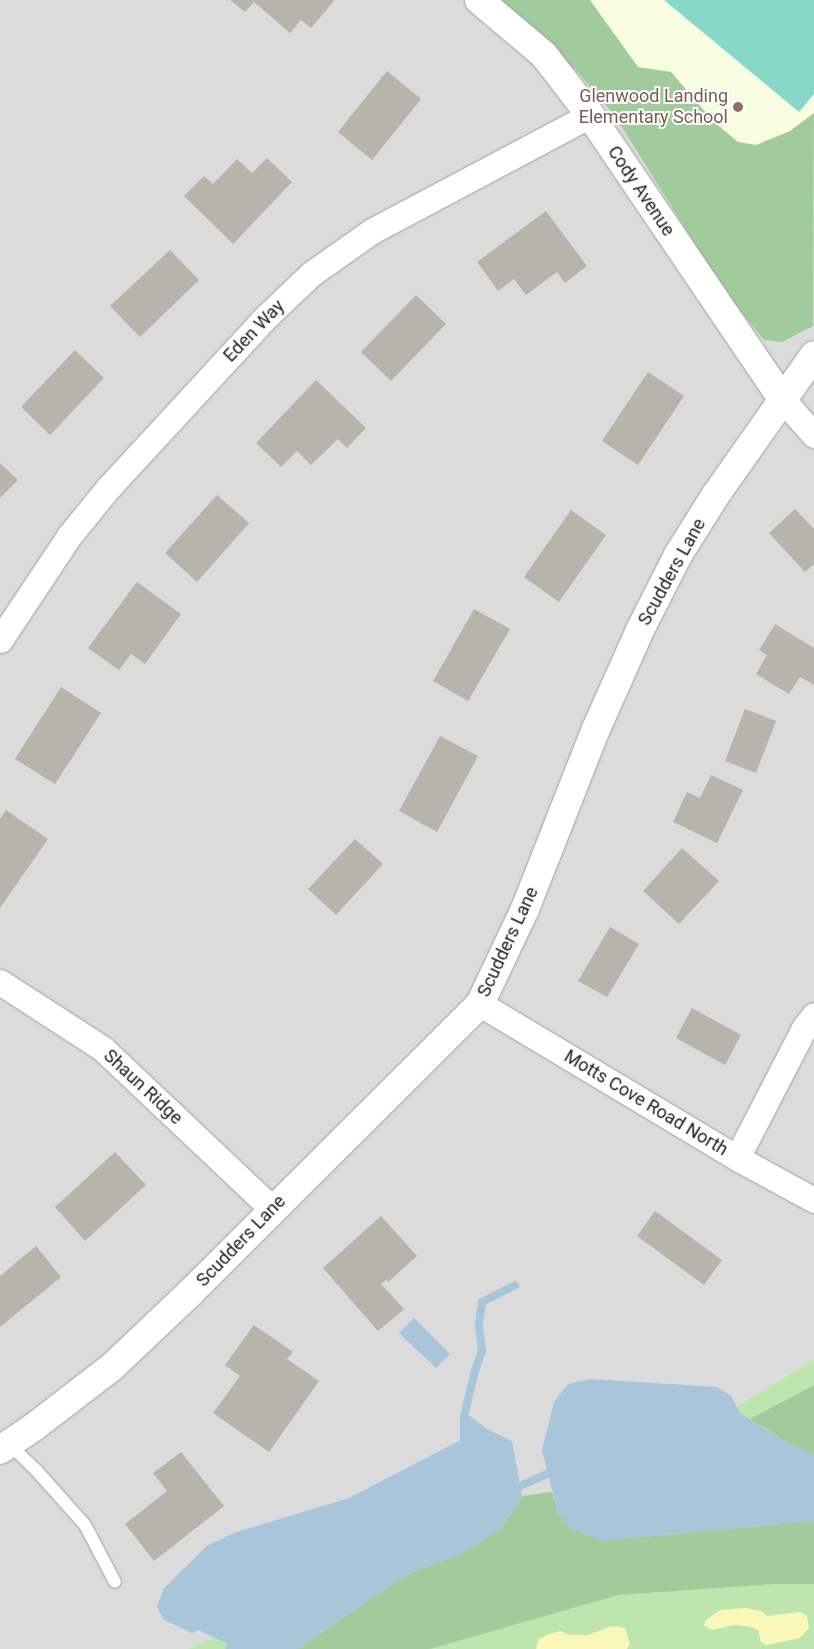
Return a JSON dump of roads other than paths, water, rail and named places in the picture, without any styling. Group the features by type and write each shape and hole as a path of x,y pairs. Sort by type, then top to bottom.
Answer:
{"street":[{"name":"Cody Avenue","path":"479,0 544,55 590,115 783,400"},
{"name":"Eden Way","path":"0,640 69,536 110,487 267,316 310,274 372,231 590,115"},
{"name":"Scudders Lane","path":"4,1447 112,1367 190,1293 272,1209 480,1004 525,909 596,729 640,630 687,540 715,496 814,355"},
{"path":"783,400 814,436"},
{"name":"Shaun Ridge","path":"0,982 103,1049 272,1209"},
{"name":"Motts Cove Road North","path":"480,1004 738,1158 814,1200"},
{"path":"738,1158 804,1028 814,1015"}],"lane":[{"path":"4,1447 36,1470 85,1526 114,1582"}],"waterway":[{"path":"464,1443 464,1416 482,1351 479,1326 482,1302 515,1285"},
{"path":"511,1490 556,1470"}],"place":[{"name":"Glenwood Landing Elementary School","path":"738,107"}]}
